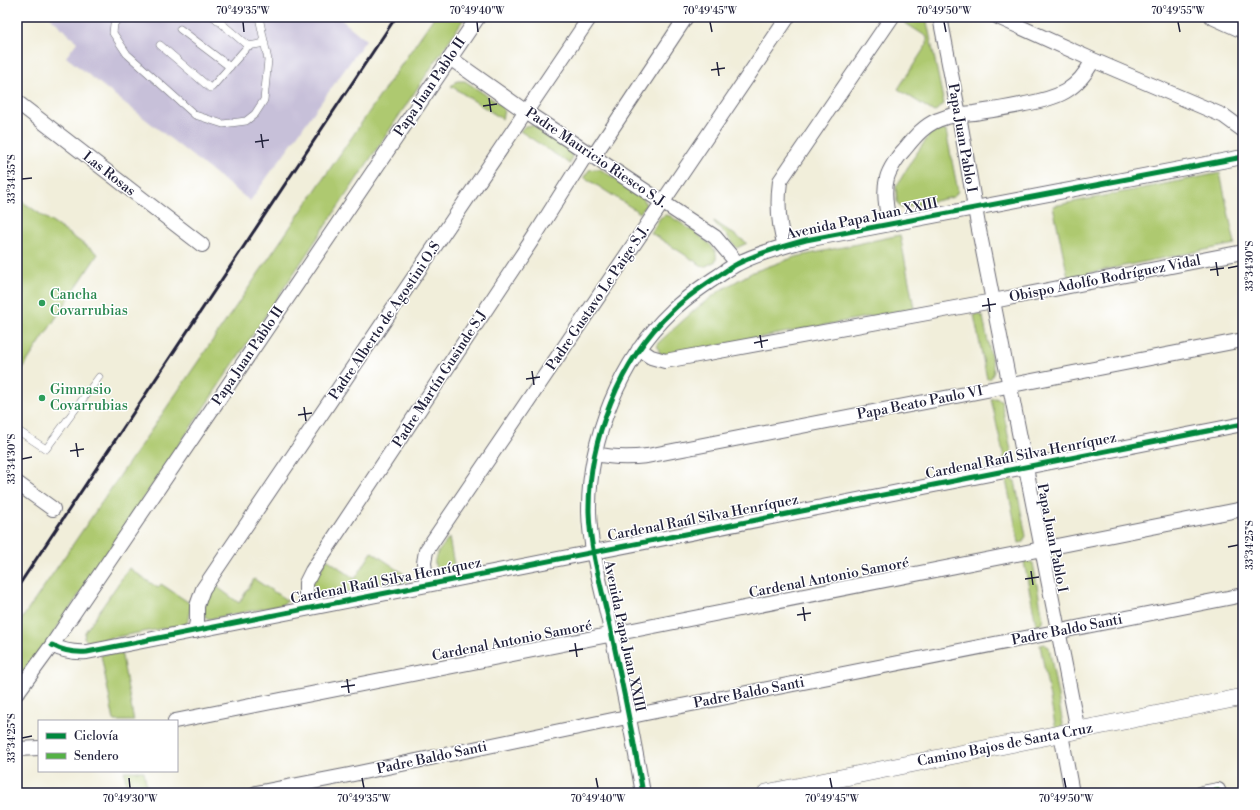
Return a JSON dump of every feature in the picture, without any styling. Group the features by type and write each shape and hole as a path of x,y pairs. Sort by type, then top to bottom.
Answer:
{"street":[{"name":"Papa Juan Pablo II","path":"17,693 52,645 478,17"},
{"name":"Padre Alberto de Agostini O.S","path":"195,630 197,621 197,606 203,589 590,17"},
{"name":"Padre Martín Gusinde S.J","path":"308,608 306,600 306,583 312,571 523,254 686,17"},
{"name":"Padre Gustavo Le Paige S.J.","path":"428,585 424,563 426,552 788,17"},
{"path":"785,246 778,210 780,181 892,17"},
{"name":"Papa Juan Pablo I","path":"940,17 975,208 1078,731"},
{"path":"998,17 1093,60 1224,116 1243,130"},
{"path":"1212,17 1243,31"},
{"name":"Padre Mauricio Riesco S.J.","path":"450,58 526,112 715,237 738,263"},
{"path":"890,224 885,198 887,177 899,155 920,131 928,125 946,117 1007,108 1048,100 1058,96 1082,78 1093,60"},
{"name":"Las Rosas","path":"17,102 202,245"},
{"name":"Avenida Papa Juan XXIII","path":"643,793 629,717 594,552 589,513 590,488 603,422 622,378 639,349 672,311 694,292 738,263 806,240 1243,157"},
{"name":"Obispo Adolfo Rodríguez Vidal","path":"639,349 651,357 665,361 993,301 1243,252"},
{"name":"Papa Beato Paulo VI","path":"596,454 619,458 647,456 1243,340"},
{"name":"Cardenal Raúl Silva Henríquez","path":"52,645 65,651 80,653 1243,424"},
{"path":"17,483 54,509"},
{"name":"Cardenal Antonio Samoré","path":"178,720 1243,509"},
{"name":"Padre Baldo Santi","path":"256,793 1243,595"},
{"name":"Camino Bajos de Santa Cruz","path":"766,793 1243,697"},
{"path":"1061,734 1072,793"},
{"path":"17,749 38,748"},
{"path":"1202,793 1218,790 1219,793"}],"lane":[{"path":"119,17 114,24 113,33 127,54 195,116 223,124 246,121 256,114 264,100 268,60 259,17"},
{"path":"214,17 248,46"},
{"path":"180,29 230,67"},
{"path":"160,45 210,88 248,46 265,43"},
{"path":"17,430 46,450 99,376"}],"shaded area":[{"path":"50,17 338,17 366,40 250,201 66,57 77,42"}],"green space":[{"path":"434,17 465,17 42,650 17,684 17,626"},
{"path":"906,17 926,17 944,104 934,112 898,89 927,44 927,37 902,21"},
{"path":"457,81 465,81 501,105 504,110 502,119 451,86"},
{"path":"533,125 569,150 572,155 570,164 520,131 525,126"},
{"path":"939,129 946,131 958,191 954,197 901,208 897,202 896,187 930,134"},
{"path":"600,169 643,197 646,205 640,213 584,177 589,170"},
{"path":"1220,173 1235,244 1068,277 1053,206"},
{"name":"Cancha Covarrubias","path":"17,198 98,254 17,377"},
{"path":"665,215 670,216 695,232 707,242 716,252 716,261 704,267 651,233 660,218"},
{"path":"714,221 747,243 737,248"},
{"path":"900,235 914,308 673,354 660,354 657,344 697,308 721,290 753,272 795,257"},
{"path":"978,314 983,317 994,372 991,378 987,379 974,315"},
{"path":"995,398 1001,400 1012,455 1009,461 1005,462 991,399"},
{"path":"1010,479 1015,481 1026,536 1023,542 1019,543 1006,480"},
{"path":"449,538 455,570 440,573 436,569 435,560 439,551"},
{"path":"372,552 410,578 405,583 317,598 311,594 312,584 327,559 355,579"},
{"path":"1028,561 1033,563 1043,619 1040,625 1036,625 1024,562"},
{"path":"129,568 158,588 161,584 191,604 187,624 88,642 84,638 85,632"},
{"path":"254,579 288,601 281,605 209,619 205,617 207,600 216,586 239,603"},
{"path":"1044,644 1049,647 1063,724 1061,729 1056,730 1040,645"},
{"path":"121,651 134,720 114,720 101,655"},
{"path":"124,772 144,772 148,793 128,793"}],"railway":[{"path":"17,588 396,17"}],"marked path":[{"path":"1202,793 1218,790 1219,793"}],"cycle path":[{"path":"643,793 619,668 594,555 589,512 590,485 594,457 601,430 623,377 637,353 653,331 682,302 698,289 728,269 745,260 780,247 806,240 1243,157"},
{"path":"52,645 69,651 87,652 1243,424"}],"place":[{"name":"Cancha Covarrubias","path":"42,303"},
{"name":"Gimnasio Covarrubias","path":"42,398"}]}
